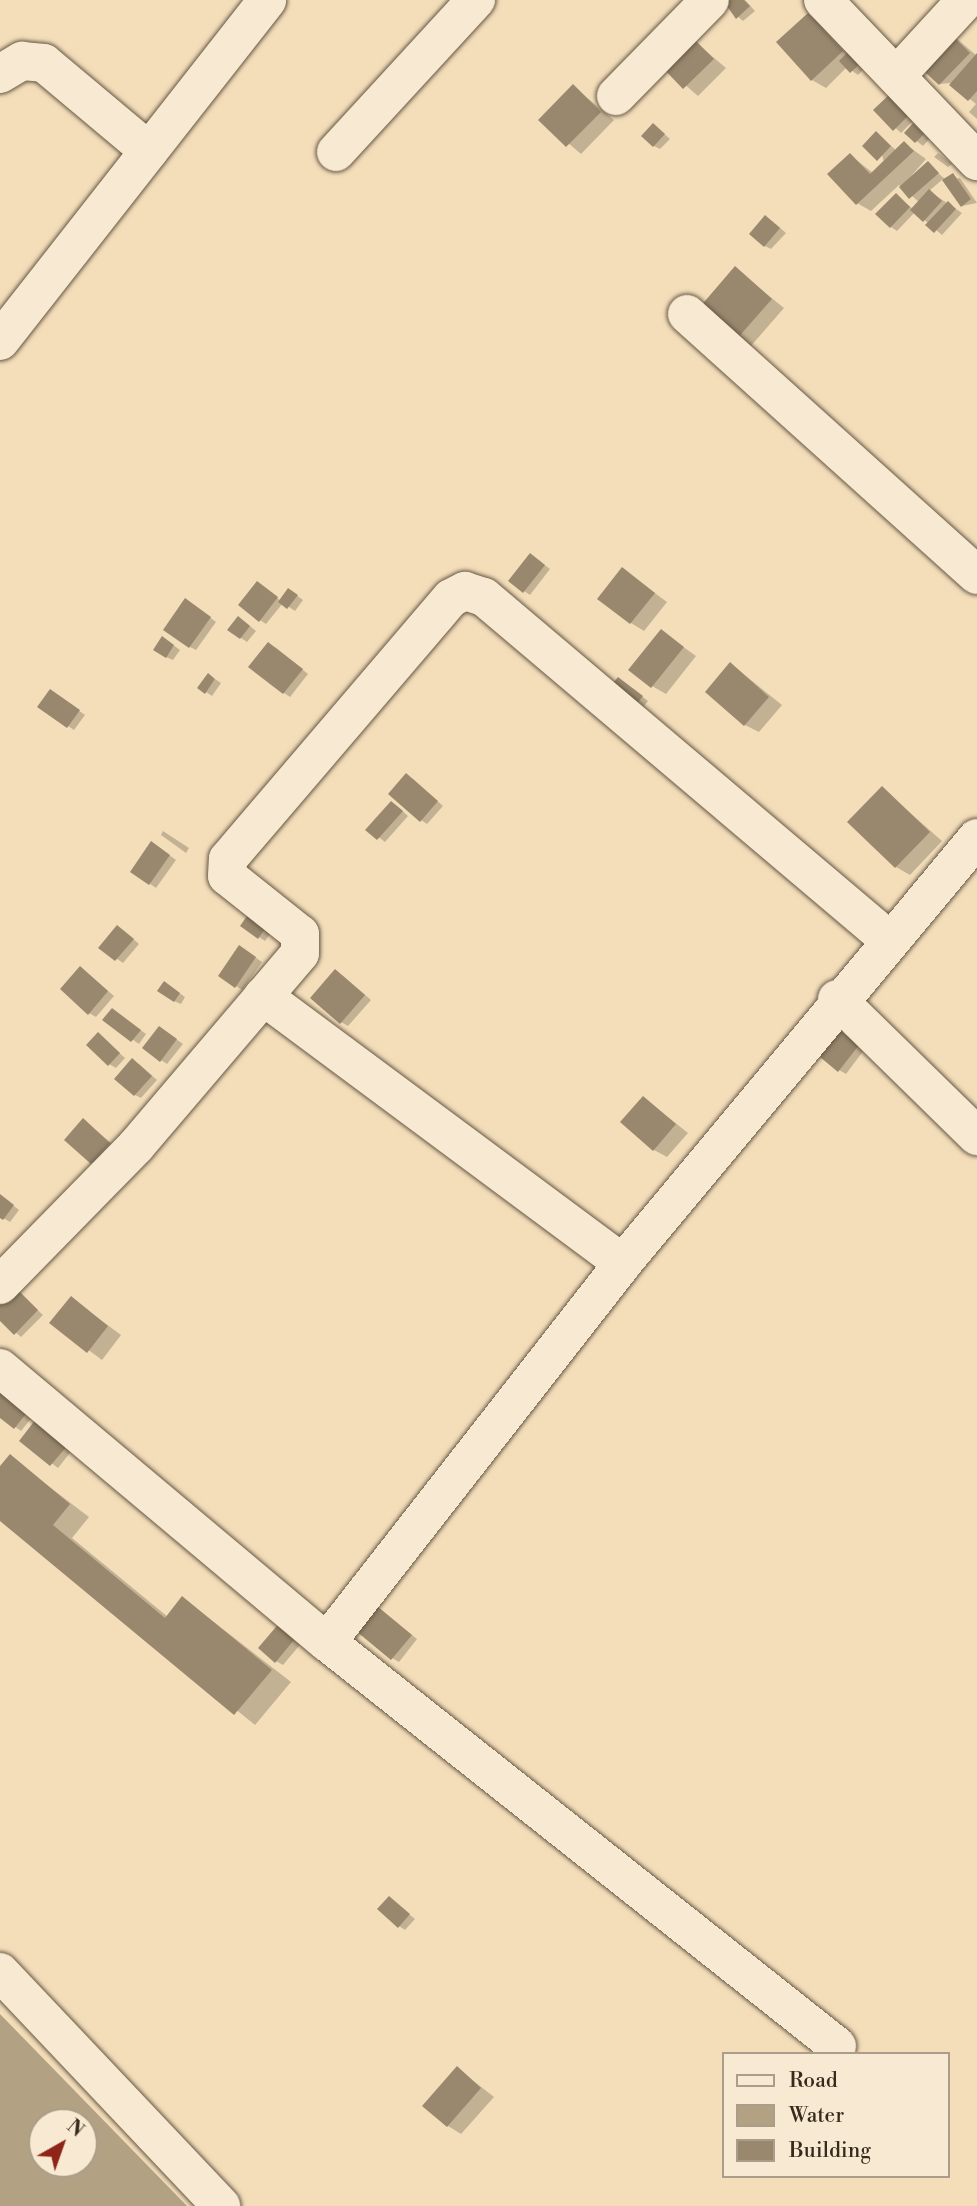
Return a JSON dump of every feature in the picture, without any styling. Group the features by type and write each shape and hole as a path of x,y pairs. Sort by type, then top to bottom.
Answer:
{"street":[{"path":"0,341 267,0"},
{"path":"336,152 476,0"},
{"path":"616,96 710,0"},
{"path":"824,0 977,161"},
{"path":"898,75 966,0"},
{"path":"0,74 22,61 44,63 149,151"},
{"path":"687,314 977,575"},
{"path":"0,1285 136,1146 303,945 300,934 227,876 228,859 451,598 465,591 484,597 888,939"},
{"path":"327,1642 623,1263 837,999 977,838"},
{"path":"263,996 623,1263"},
{"path":"837,999 977,1136"},
{"path":"0,1368 327,1642 838,2046"},
{"path":"0,1972 221,2206"}],"water":[{"path":"0,2014 92,2108 28,2108 28,2178 98,2178 98,2115 187,2206 0,2206"}],"building":[{"path":"723,0 744,0 750,6 736,19"},
{"path":"808,13 843,51 811,81 776,42"},
{"path":"947,30 970,53 939,85 915,63"},
{"path":"688,33 714,59 683,89 658,63"},
{"path":"850,50 862,62 850,73 839,61"},
{"path":"977,53 977,91 968,101 949,85"},
{"path":"573,84 601,112 566,147 538,120"},
{"path":"891,93 911,113 893,131 873,110"},
{"path":"653,123 665,134 653,147 641,136"},
{"path":"913,123 924,134 915,143 904,133"},
{"path":"876,131 891,146 877,161 862,146"},
{"path":"904,141 914,151 856,205 827,174 850,153 870,174"},
{"path":"928,161 939,173 909,199 899,187"},
{"path":"953,173 971,199 961,207 942,180"},
{"path":"929,189 942,201 923,222 910,210"},
{"path":"896,193 910,207 890,228 875,214"},
{"path":"948,201 956,209 934,233 925,225"},
{"path":"765,215 780,228 764,247 749,234"},
{"path":"735,266 772,299 735,341 699,308"},
{"path":"530,553 545,565 523,593 508,581"},
{"path":"622,567 655,593 630,624 597,599"},
{"path":"257,581 278,597 259,622 238,605"},
{"path":"288,588 298,595 287,609 278,602"},
{"path":"185,598 211,617 189,648 163,630"},
{"path":"238,616 250,626 240,639 227,630"},
{"path":"661,629 684,647 651,688 628,670"},
{"path":"162,636 174,645 166,658 153,650"},
{"path":"268,642 303,669 283,694 248,667"},
{"path":"730,662 769,697 744,726 705,692"},
{"path":"208,673 215,679 205,694 197,688"},
{"path":"618,677 643,696 630,713 605,693"},
{"path":"50,689 80,710 67,728 37,707"},
{"path":"406,773 438,801 420,822 388,794"},
{"path":"882,786 930,832 895,868 847,822"},
{"path":"391,801 403,811 377,840 365,830"},
{"path":"151,841 170,855 149,885 130,872"},
{"path":"249,913 267,926 258,939 240,926"},
{"path":"117,925 134,939 115,961 98,948"},
{"path":"239,945 256,957 235,988 218,976"},
{"path":"80,966 108,991 88,1015 60,989"},
{"path":"335,969 365,995 340,1024 310,998"},
{"path":"164,981 180,993 174,1002 157,991"},
{"path":"112,1008 141,1030 131,1042 102,1020"},
{"path":"159,1026 177,1039 160,1062 142,1048"},
{"path":"834,1026 859,1045 838,1072 814,1052"},
{"path":"98,1032 120,1053 108,1066 86,1045"},
{"path":"132,1058 152,1076 134,1096 114,1079"},
{"path":"643,1096 676,1124 653,1151 620,1122"},
{"path":"83,1118 110,1143 91,1164 64,1140"},
{"path":"0,1194 14,1205 3,1220 0,1218"},
{"path":"14,1286 38,1310 14,1335 0,1321 0,1300"},
{"path":"71,1296 108,1326 87,1353 49,1323"},
{"path":"0,1388 28,1411 14,1429 0,1418"},
{"path":"36,1419 68,1445 50,1466 19,1441"},
{"path":"10,1454 70,1504 53,1525 165,1618 182,1596 272,1670 234,1715 0,1521 0,1466"},
{"path":"377,1606 412,1635 391,1660 356,1631"},
{"path":"281,1621 298,1635 275,1663 258,1648"},
{"path":"389,1896 410,1914 398,1928 377,1909"},
{"path":"457,2066 481,2088 447,2127 422,2106"}]}
